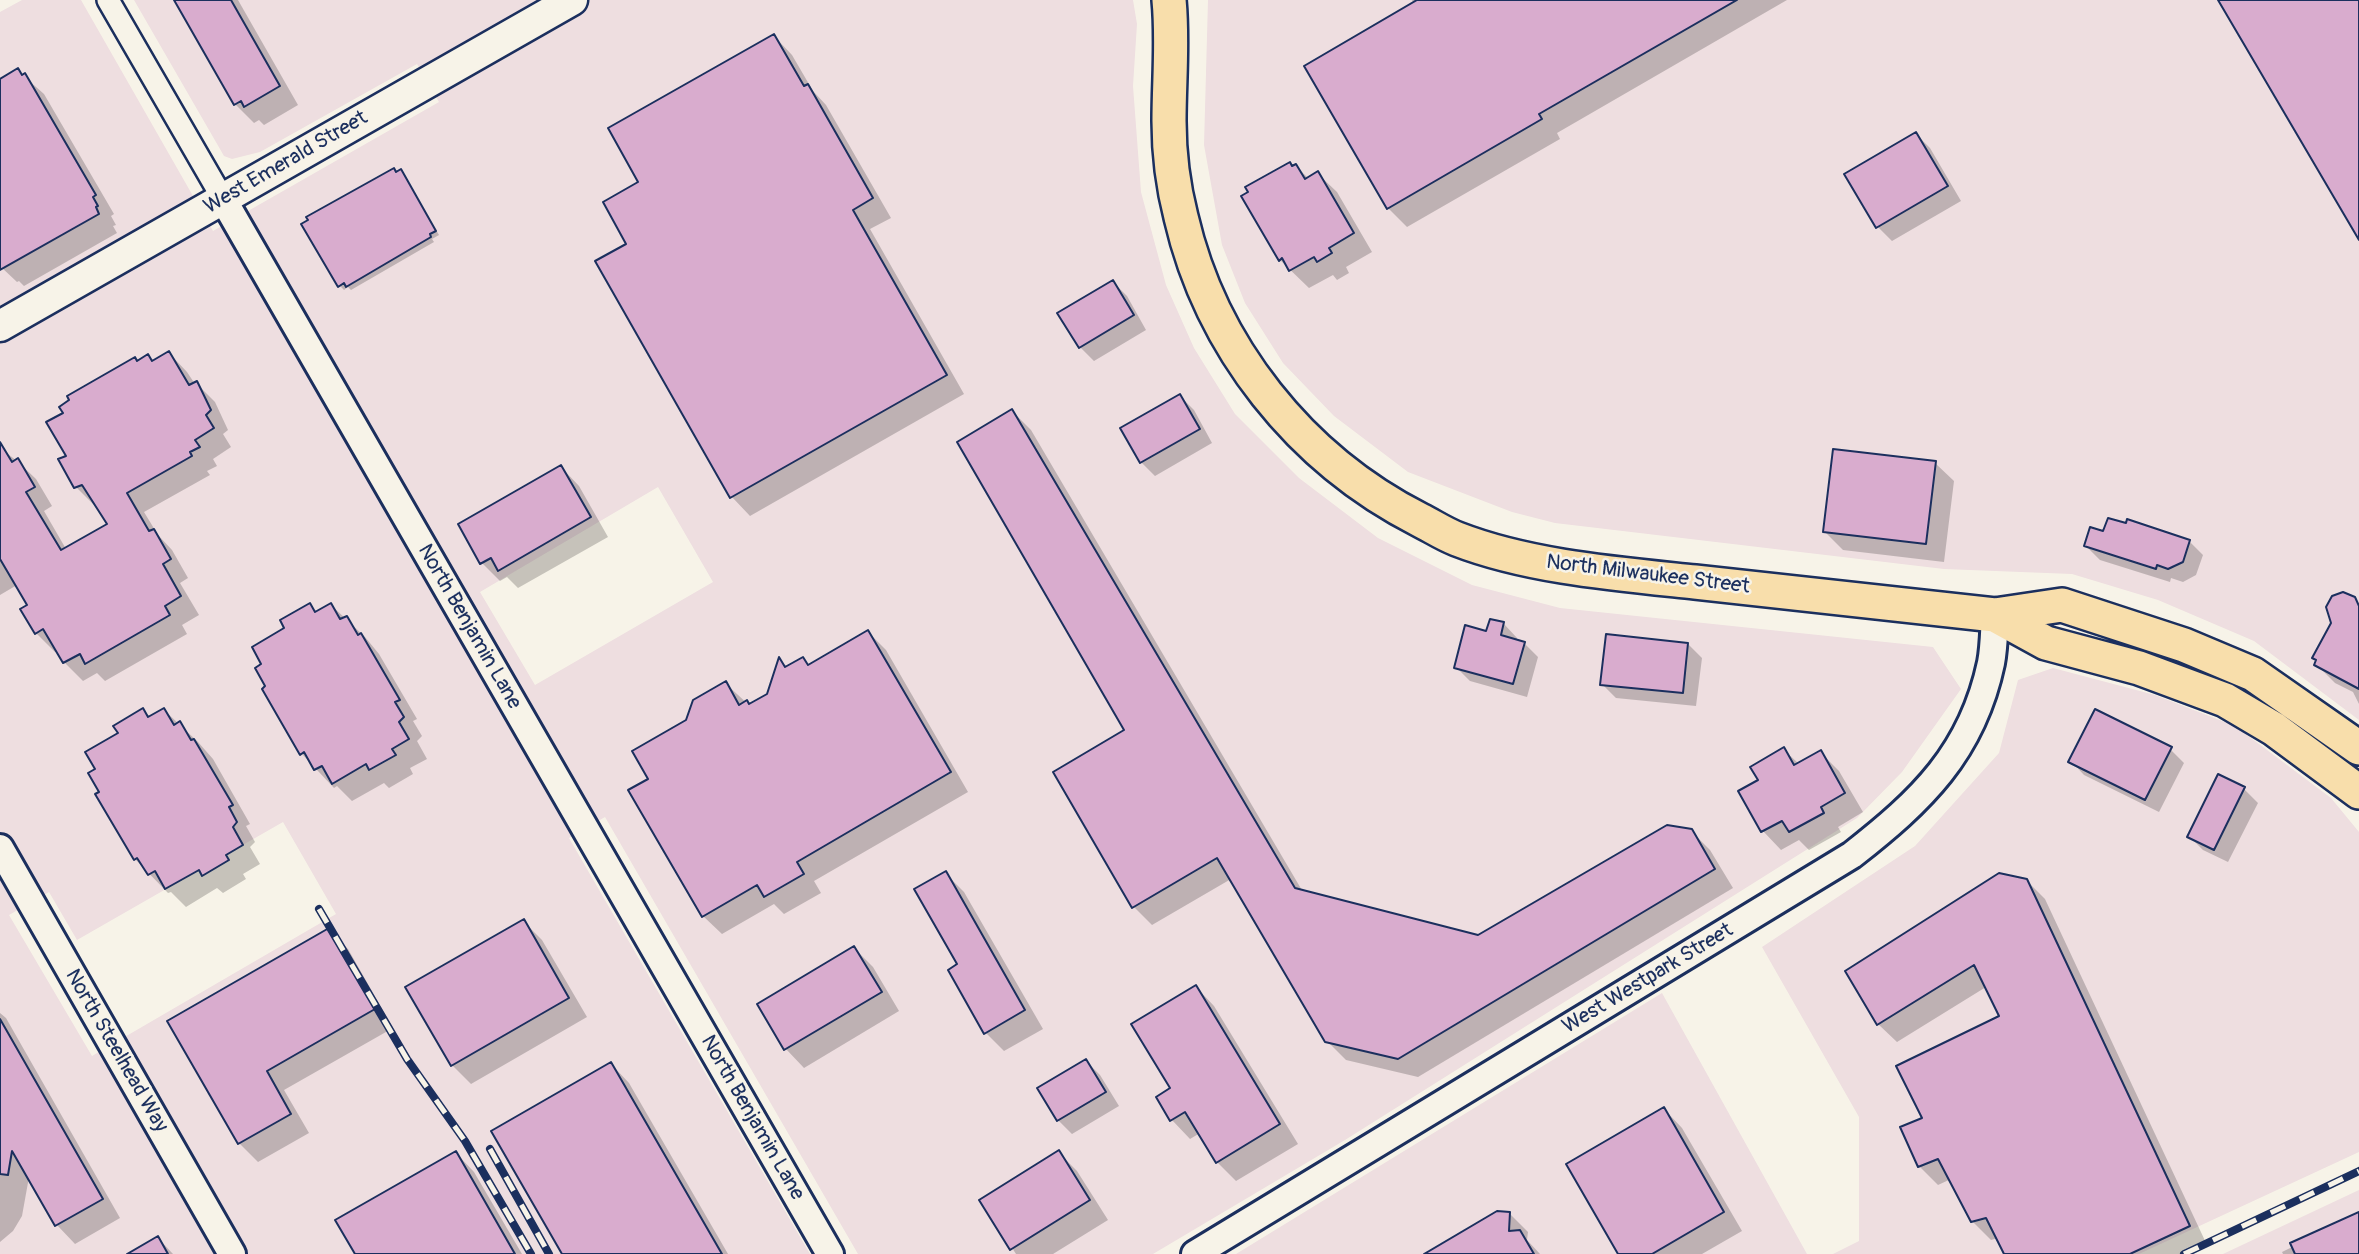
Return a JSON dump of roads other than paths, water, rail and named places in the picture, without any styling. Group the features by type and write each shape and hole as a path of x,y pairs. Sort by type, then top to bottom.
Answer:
{"main road":[{"name":"West Emerald Street","path":"0,326 572,0"},
{"name":"North Milwaukee Street","path":"1170,0 1169,124 1172,168 1180,216 1210,305 1235,350 1270,399 1294,427 1333,464 1368,490 1457,539 1562,566 1995,615 2062,606 2184,645 2253,674 2359,748"},
{"name":"North Milwaukee Street","path":"1995,615 2046,643 2139,668 2225,700 2274,729 2359,792"},
{"path":"2225,700 2251,701 2272,710 2359,768"}],"street":[{"name":"North Benjamin Lane","path":"108,0 830,1254"},
{"name":"West Westpark Street","path":"1195,1254 1852,855 1889,826 1923,795 1960,747 1979,702 1991,663 1995,615"},
{"name":"North Steelhead Way","path":"0,848 232,1254"}],"railway":[{"path":"319,909 407,1059 465,1141 531,1254"},
{"path":"490,1149 549,1254"},
{"path":"2184,1254 2359,1171"}]}
